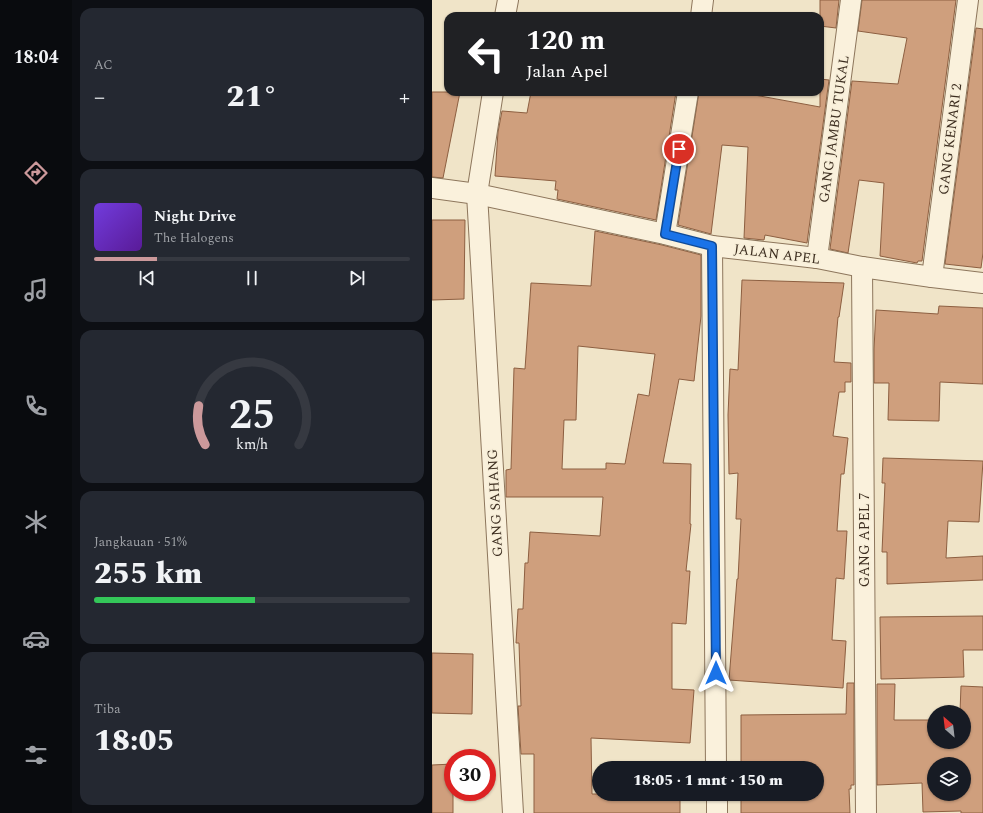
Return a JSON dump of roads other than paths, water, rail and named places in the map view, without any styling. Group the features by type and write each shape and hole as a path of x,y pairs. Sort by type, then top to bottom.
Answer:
{"street":[{"path":"506,12 508,0"},
{"path":"702,12 703,0"},
{"name":"GANG JAMBU TUKAL","path":"817,258 851,0"},
{"name":"GANG KENARI 2","path":"932,277 968,0"},
{"name":"GANG SAHANG","path":"492,96 477,194 512,813"},
{"path":"665,234 687,96"},
{"name":"JALAN APEL","path":"432,188 477,194 665,234 712,246 817,258 862,267 983,284"},
{"path":"712,246 716,761"},
{"name":"GANG APEL 7","path":"862,267 866,813"},
{"path":"717,801 717,813"}]}
